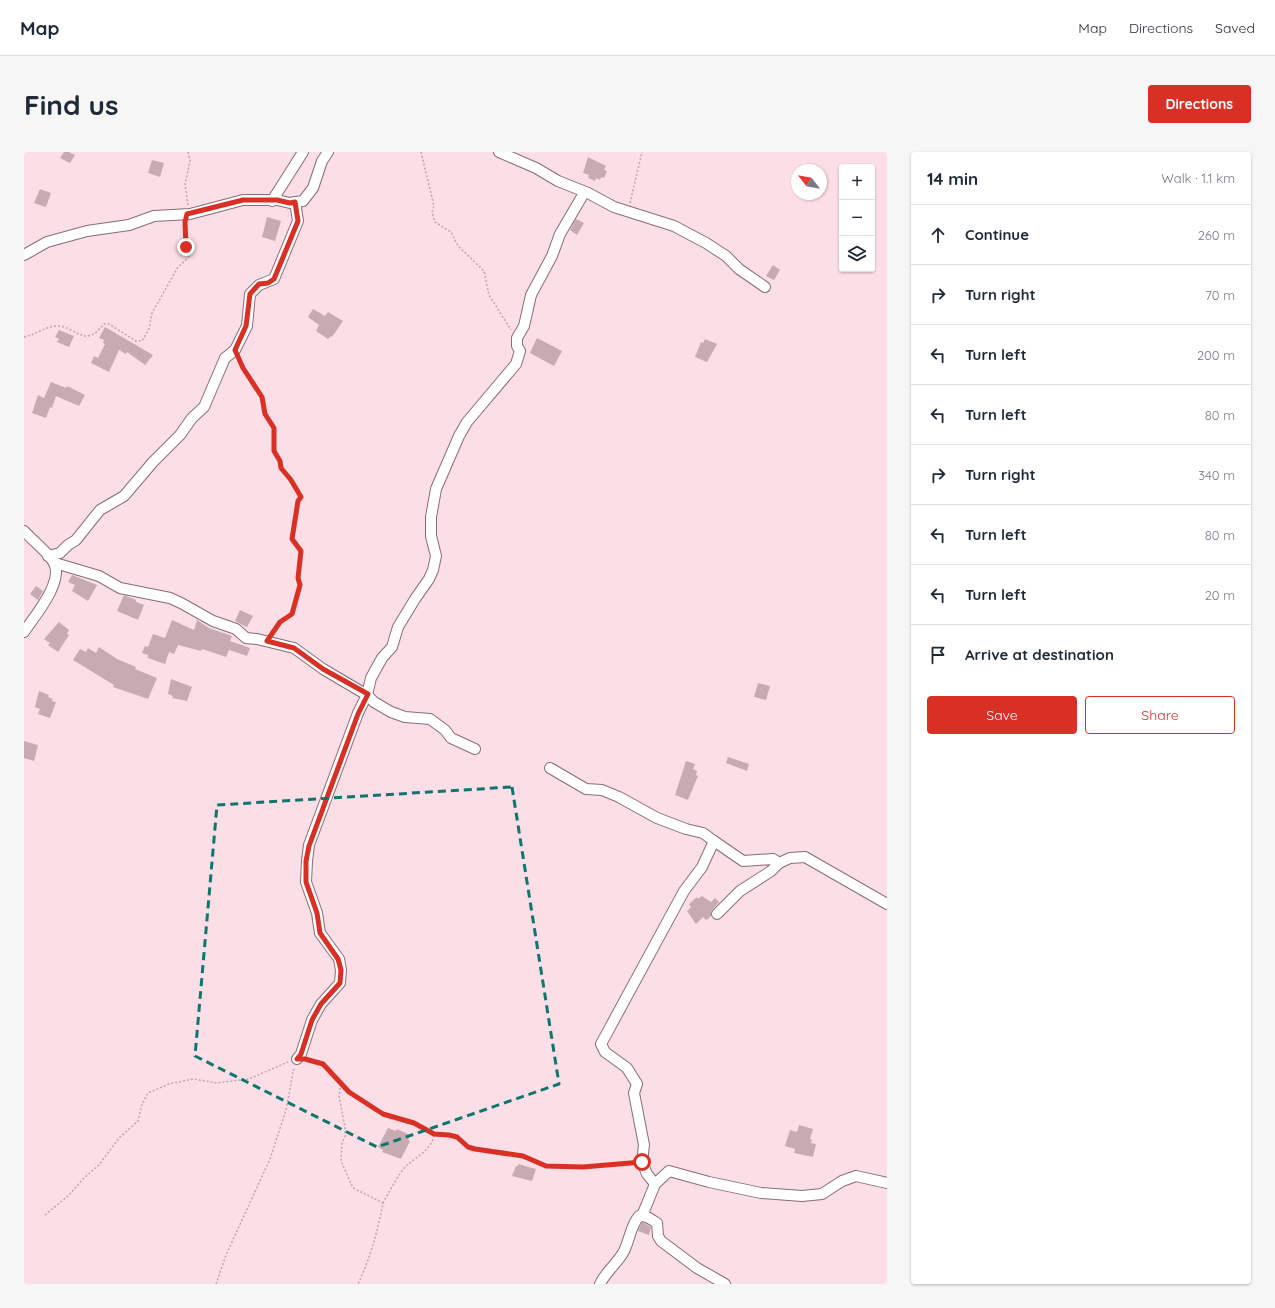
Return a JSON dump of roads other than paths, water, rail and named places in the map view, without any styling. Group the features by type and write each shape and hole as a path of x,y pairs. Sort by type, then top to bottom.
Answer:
{"street":[{"path":"272,201 303,152"},
{"path":"24,255 47,242 87,231 130,224 154,216 187,214 243,200 303,201 313,188 322,161 328,152"},
{"path":"499,152 536,168 558,181 588,193 614,207 674,226 706,243 726,256 739,269 765,286"},
{"path":"296,1059 301,1054 312,1020 321,1004 340,983 341,970 338,959 320,933 317,913 306,882 309,846 358,714 368,694 371,678 382,658 392,647 398,627 429,579 433,570 436,556 431,536 431,517 436,489 440,478 467,422 516,364 520,351 517,346 517,338 524,326 531,295 552,256 560,234 584,193 588,193"},
{"path":"51,560 68,544 76,540 100,510 124,496 153,462 170,446 192,418 204,407 225,358 235,350 246,326 250,294 259,284 268,283 274,279 298,221 295,202"},
{"path":"24,531 51,560 57,576 48,596 24,632"},
{"path":"51,560 99,576 120,588 170,598 213,620 228,624 246,638 267,641 294,648 323,669 368,694 374,702 405,717 430,720 442,727 451,738 475,749"},
{"path":"550,768 586,789 602,790 657,818 686,830 703,834 743,861 773,859 779,863"},
{"path":"655,1184 647,1174 642,1162 644,1145 634,1093 637,1084 627,1068 605,1052 601,1044 684,891 702,867 714,841"},
{"path":"717,914 740,892 771,871 779,863 790,858 805,857 887,904"},
{"path":"600,1284 607,1272 624,1251 630,1228 639,1216 642,1216 655,1184 669,1171 709,1182 761,1193 802,1196 822,1194 842,1181 856,1176 887,1183"},
{"path":"642,1216 657,1223 658,1236 661,1241 697,1268 724,1284"}]}
